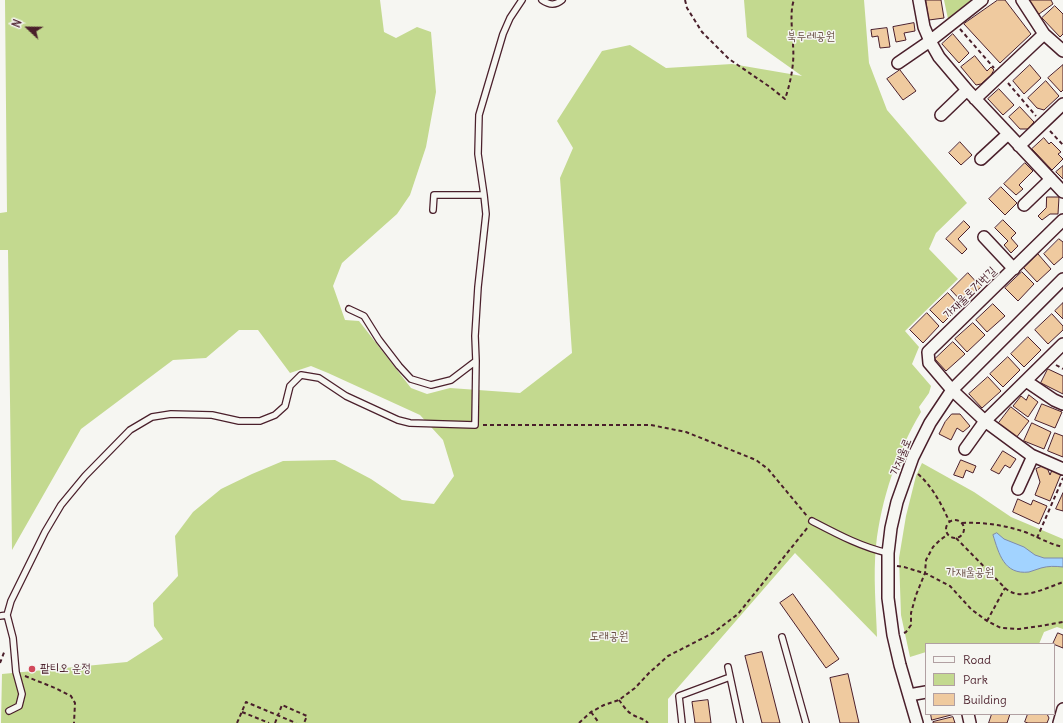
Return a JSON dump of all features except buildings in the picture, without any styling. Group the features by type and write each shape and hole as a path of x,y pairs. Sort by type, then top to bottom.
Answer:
{"street":[{"path":"919,0 924,27 939,57 975,99 1063,192"},
{"path":"898,63 930,41 982,0"},
{"path":"1022,0 1044,34 1063,51"},
{"path":"975,99 1044,34"},
{"path":"941,115 967,90"},
{"path":"1019,146 1063,104"},
{"path":"981,159 1008,134"},
{"path":"1024,205 1051,179"},
{"name":"가재울로71번길","path":"952,390 929,363 928,352 1063,220"},
{"path":"984,237 1014,269"},
{"name":"가재울로","path":"917,723 893,635 888,598 888,553 891,528 897,502 913,457 930,423 952,390 1063,279"},
{"path":"965,449 986,421 1063,344"},
{"path":"1026,381 1054,400 1063,404"},
{"path":"952,390 986,421 1033,456 1063,469"},
{"path":"1018,489 1033,456"},
{"path":"909,695 925,692"},
{"path":"1059,723 1063,708"}],"lane":[{"path":"9,711 19,706 22,694 16,672 13,638 7,615 10,601 45,532 61,506 85,476 130,430 152,417 171,414 212,415 239,421 260,421 276,415 285,406 290,386 301,376 319,378 346,396 398,420 410,423 475,425 475,336 478,287 486,214 478,154 479,115 503,34 510,18 522,0"},
{"path":"542,0 550,4 556,4 562,0"},
{"path":"433,210 434,195 484,195"},
{"path":"349,309 364,316 379,340 411,379 431,385 451,380 476,361"},
{"path":"812,521 845,539 874,550 888,553"},
{"path":"0,616 7,615"},
{"path":"782,637 806,723"},
{"path":"728,667 740,723"},
{"path":"682,723 679,696 730,677"}],"path":[{"path":"685,0 687,8 702,32 728,59 770,87 785,99 791,78 793,61 792,18 794,0"},
{"path":"475,425 651,425 686,432 756,460 768,469 812,521 738,614 713,633 668,656 649,673 636,688 619,700 604,705 592,712 578,723"},
{"path":"909,468 920,475 930,488 945,511 949,521"},
{"path":"1038,538 1063,478"},
{"path":"947,535 946,526 949,521 955,519 964,526 964,532 956,538"},
{"path":"962,523 976,522 1009,527 1054,545 1063,547"},
{"path":"947,535 956,538 1010,592 1020,594 1030,593 1063,582"},
{"path":"893,635 906,632 911,624 911,613 916,595 925,573 926,560 933,547 947,535"},
{"path":"888,565 904,567 925,573 950,586 971,609 987,621 1001,628 1019,629 1063,622"},
{"path":"987,621 1005,588"},
{"path":"0,663 6,649"},
{"path":"16,672 71,696 75,703 74,723"},
{"path":"619,700 627,711 633,716 645,720 648,723"},
{"path":"237,723 246,702 296,723"},
{"path":"275,723 282,706 307,716 304,723"},
{"path":"242,712 269,723"},
{"path":"592,712 599,723"}],"green space":[{"path":"5,0 380,0 384,32 396,38 417,27 431,32 436,92 426,147 410,195 397,214 342,263 333,286 345,320 359,321 411,388 427,394 450,388 520,393 572,353 560,178 573,148 557,121 602,51 630,45 666,68 732,64 802,76 747,37 744,0 864,0 869,63 887,110 967,203 936,233 929,249 958,279 905,331 919,347 912,364 931,386 929,393 919,407 921,412 912,427 891,477 878,529 875,557 877,637 795,553 668,699 668,723 1,723 2,674 127,662 163,639 154,626 153,603 178,576 175,536 193,512 221,489 283,461 335,460 371,479 402,500 434,504 454,476 443,440 420,415 311,366 290,373 258,330 239,330 206,358 173,360 81,429 12,550 8,250 0,250 0,213 7,212"},
{"path":"944,0 975,0 948,19"},
{"name":"가재울공원","path":"922,463 974,492 1011,517 1063,539 1063,629 1057,627 1044,632 1039,643 925,643 925,652 910,657 901,615 899,558 906,516 916,476"}],"water":[{"path":"997,533 1004,539 1024,547 1035,555 1044,558 1063,558 1063,567 1054,566 1040,568 1029,572 1021,572 1008,567 1000,556 993,535"}],"place":[{"name":"팥티오 운정","path":"32,669"}],"park label":[{"name":"북두레공원","path":"811,37"},
{"name":"도래공원","path":"609,637"}]}
